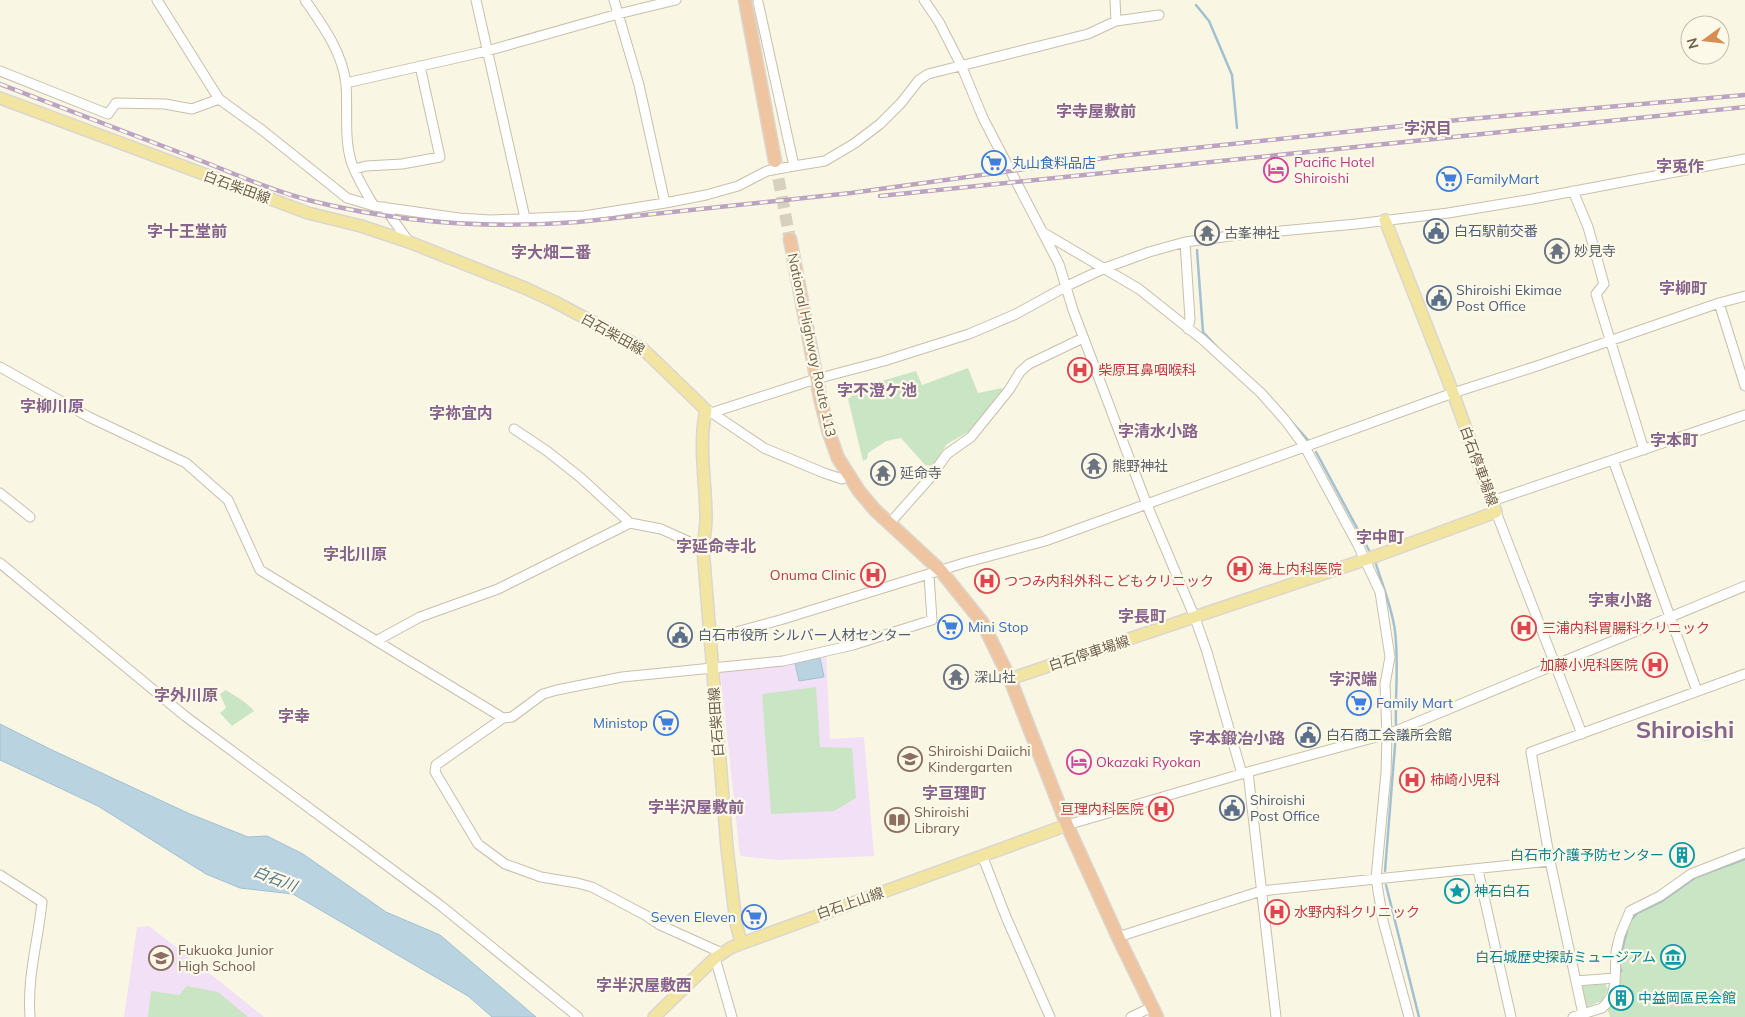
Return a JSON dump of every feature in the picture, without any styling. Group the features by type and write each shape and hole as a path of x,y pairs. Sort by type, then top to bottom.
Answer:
{"highway":[{"path":"751,1 775,160"},
{"name":"National Highway Route 113","path":"790,239 816,379 829,433 838,458 848,476 875,510 941,571 982,622 1010,679 1067,825 1118,937 1155,1012"}],"main road":[{"name":"白石柴田線","path":"0,98 308,213 361,226 408,242 554,302 642,348 708,411 702,436 706,520 703,548 719,768 736,923 741,943"},
{"name":"白石停車場線","path":"1010,679 1370,559 1494,507 1453,393 1385,220"},
{"name":"白石上山線","path":"654,1017 719,955 741,943 1067,825"}],"street":[{"path":"157,0 219,99 262,130 346,198 374,206 460,218 490,220 584,216 665,203 706,195 738,186 767,171 825,161 855,143 880,124 901,103 919,80 928,74 1088,34 1116,21 1159,15"},
{"path":"305,0 332,41 337,53 346,83 351,162 374,206"},
{"path":"476,0 525,218"},
{"path":"614,0 639,85 665,203"},
{"path":"346,83 487,51 618,14 676,0"},
{"path":"924,0 939,22 961,65 982,118 1059,264 1084,338 1147,505 1195,618 1207,652 1245,773 1262,891 1276,1017"},
{"path":"1115,0 1116,21"},
{"path":"751,1 794,166"},
{"path":"355,168 402,164 440,157 420,66"},
{"path":"0,72 108,114 116,103 165,104 192,109 219,99"},
{"path":"708,411 884,361 969,334 1016,314 1105,268 1148,252 1185,242 1448,213 1745,159"},
{"path":"1573,191 1588,226 1604,284 1596,294 1644,450"},
{"path":"384,207 408,242"},
{"path":"1042,232 1139,289 1203,340 1261,393 1285,420 1305,447 1370,559 1380,592 1387,633 1390,657 1385,684 1392,733 1386,773 1376,878 1383,921 1408,1017"},
{"path":"1185,242 1190,320 1188,329"},
{"path":"710,639 780,620 1045,540 1147,505 1453,393 1540,366 1719,303 1745,296"},
{"path":"1719,303 1745,386"},
{"path":"889,524 929,479 947,454 971,437 1009,390 1020,372 1029,364 1084,338"},
{"path":"0,367 89,417 186,463 228,500 260,570 503,718 512,718 543,694 557,690 622,677 792,659 854,645 932,620 928,575"},
{"path":"708,411 764,448 824,473 842,479 848,476"},
{"path":"1582,734 1494,507 1613,460 1745,415"},
{"path":"514,429 582,478 630,523 661,529 703,548"},
{"path":"1613,460 1697,691"},
{"path":"0,493 30,517"},
{"path":"376,641 420,617 498,588 630,523"},
{"path":"0,563 185,716 440,905 578,1017"},
{"path":"1067,825 1245,773 1392,733 1745,586"},
{"path":"1583,1014 1550,861 1531,752 1745,674"},
{"path":"503,718 436,765 435,772 478,844 505,864 541,877 592,887 719,955 732,1017"},
{"path":"1573,1017 1602,1008 1612,994 1616,952 1620,935 1630,911 1660,896 1691,874 1745,853"},
{"path":"982,855 1006,917 1050,1017"},
{"path":"1118,937 1262,891 1550,861"},
{"path":"1478,870 1512,1017"},
{"path":"0,875 42,902 29,996 30,1017"},
{"path":"1576,982 1615,978"},
{"path":"1131,1017 1155,1012"}],"shaded area":[{"path":"826,650 830,739 864,737 874,856 778,860 740,856 720,669"},
{"name":"Fukuoka Junior High School","path":"149,926 264,1017 124,1017 137,927"}],"green space":[{"path":"968,368 978,393 1002,388 1004,393 968,432 947,444 932,466 925,465 901,438 886,441 868,453 867,459 863,461 848,399 864,386 916,371 922,385"},
{"path":"816,687 820,747 852,748 856,798 834,811 771,814 762,694"},
{"path":"226,690 245,702 254,711 232,726 220,713 226,708 220,694"},
{"path":"1707,725 1715,733 1707,741 1699,733"},
{"path":"1745,853 1745,1017 1610,1017 1606,1004 1628,915 1691,874"},
{"path":"1605,983 1608,989 1602,1001 1586,1007 1582,986"},
{"path":"187,986 218,992 248,1017 148,1017 151,991 179,995"}],"water":[{"path":"820,658 824,677 799,681 795,663"},
{"name":"白石川","path":"0,724 190,814 248,837 267,836 303,854 386,912 440,935 536,1017 492,1017 468,996 293,894 240,888 206,874 98,806 0,760"}],"waterway":[{"path":"1196,5 1209,21 1232,75 1237,128"},
{"path":"1197,250 1203,332 1218,348"},
{"path":"1289,419 1308,440"},
{"path":"1316,452 1371,554"},
{"path":"1375,561 1394,622 1397,655 1396,727"},
{"path":"1385,871 1396,733"},
{"path":"1631,920 1637,913 1662,901 1696,877 1745,859"},
{"path":"1386,885 1419,1017"},
{"path":"1620,958 1627,930"},
{"path":"1619,964 1621,971"}],"tunnel":[{"path":"775,161 790,239"}],"railway":[{"path":"0,84 297,197 378,215 444,222 511,225 578,222 851,193 1119,156 1458,120 1745,95"},
{"path":"880,196 1745,107"}],"place":[{"name":"丸山食料品店","path":"994,163"},
{"name":"Pacific Hotel Shiroishi","path":"1276,170"},
{"name":"FamilyMart","path":"1449,179"},
{"name":"白石駅前交番","path":"1436,231"},
{"name":"古峯神社","path":"1207,233"},
{"name":"妙見寺","path":"1557,251"},
{"name":"Shiroishi Ekimae Post Office","path":"1439,298"},
{"name":"柴原耳鼻咽喉科","path":"1080,370"},
{"name":"熊野神社","path":"1094,466"},
{"name":"延命寺","path":"883,473"},
{"name":"海上内科医院","path":"1240,569"},
{"name":"Onuma Clinic","path":"873,575"},
{"name":"つつみ内科外科こどもクリニック","path":"987,581"},
{"name":"Mini Stop","path":"950,627"},
{"name":"三浦内科胃腸科クリニック","path":"1524,628"},
{"name":"白石市役所 シルバー人材センター","path":"680,635"},
{"name":"加藤小児科医院","path":"1655,665"},
{"name":"深山社","path":"956,677"},
{"name":"Family Mart","path":"1359,703"},
{"name":"Ministop","path":"666,723"},
{"name":"白石商工会議所会館","path":"1308,735"},
{"name":"Shiroishi Daiichi Kindergarten","path":"910,759"},
{"name":"Okazaki Ryokan","path":"1079,762"},
{"name":"柿崎小児科","path":"1412,780"},
{"name":"Shiroishi Post Office","path":"1232,808"},
{"name":"亘理内科医院","path":"1161,809"},
{"name":"Shiroishi Library","path":"897,820"},
{"name":"白石市介護予防センター","path":"1682,855"},
{"name":"神石白石","path":"1457,891"},
{"name":"水野内科クリニック","path":"1277,912"},
{"name":"Seven Eleven","path":"754,917"},
{"name":"白石城歴史探訪ミュージアム","path":"1673,957"},
{"name":"Fukuoka Junior High School","path":"161,958"},
{"name":"中益岡區民会館","path":"1621,998"}],"district":[{"name":"字寺屋敷前","path":"1096,111"},
{"name":"字沢目","path":"1428,128"},
{"name":"字兎作","path":"1680,166"},
{"name":"字十王堂前","path":"187,231"},
{"name":"字大畑二番","path":"551,252"},
{"name":"字柳町","path":"1683,288"},
{"name":"字不澄ケ池","path":"877,390"},
{"name":"字柳川原","path":"52,406"},
{"name":"字祢宜内","path":"461,413"},
{"name":"字清水小路","path":"1158,431"},
{"name":"字本町","path":"1674,440"},
{"name":"字中町","path":"1380,537"},
{"name":"字延命寺北","path":"716,546"},
{"name":"字北川原","path":"355,554"},
{"name":"字東小路","path":"1620,600"},
{"name":"字長町","path":"1142,616"},
{"name":"字沢端","path":"1353,679"},
{"name":"字外川原","path":"186,695"},
{"name":"字幸","path":"294,716"},
{"name":"Shiroishi","path":"1685,730"},
{"name":"字本鍛冶小路","path":"1237,738"},
{"name":"字亘理町","path":"954,793"},
{"name":"字半沢屋敷前","path":"696,807"},
{"name":"字半沢屋敷西","path":"644,985"}]}
